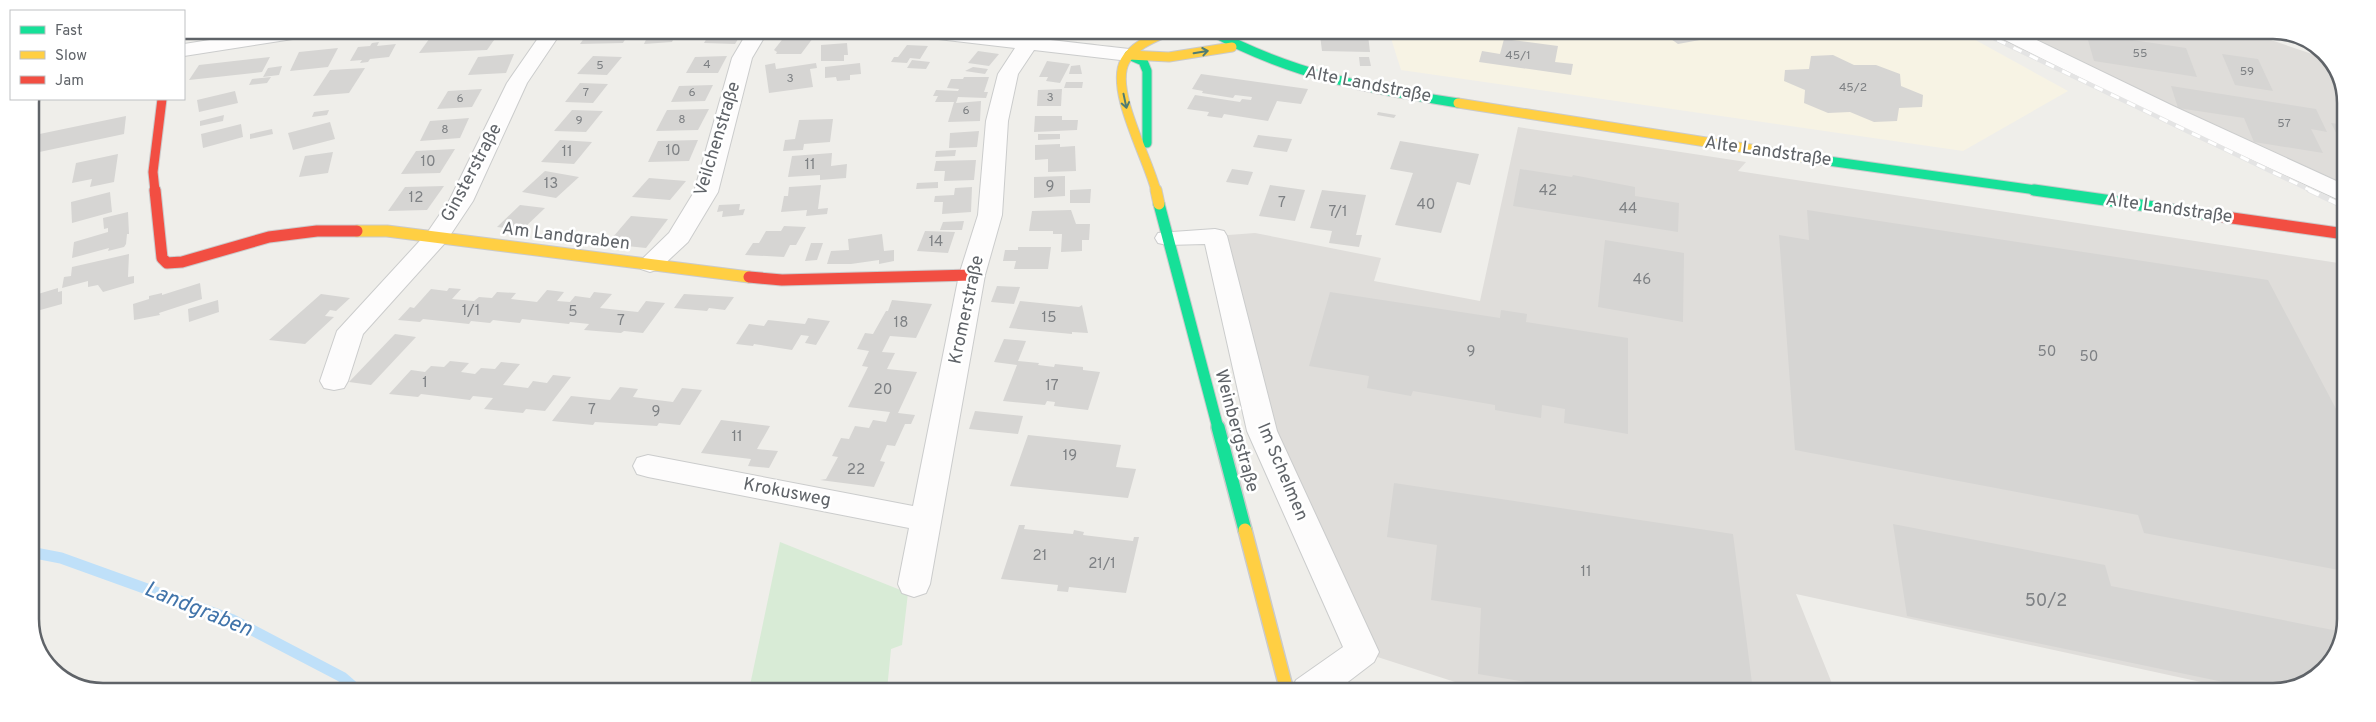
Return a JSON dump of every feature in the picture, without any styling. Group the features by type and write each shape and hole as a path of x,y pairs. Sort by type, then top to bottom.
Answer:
{"street":[{"path":"185,50 254,39"},
{"name":"Ginsterstraße","path":"334,381 350,331 436,238 461,201 517,83 546,39"},
{"name":"Veilchenstraße","path":"650,264 679,237 706,192 742,58 753,39"},
{"path":"1000,39 1128,55 1169,57 1232,47"},
{"path":"1148,160 1125,105 1120,69 1128,55 1150,39"},
{"name":"Alte Landstraße","path":"1222,39 1232,47 1272,63 1310,74 1410,95 1744,149 2337,233"},
{"path":"2018,39 2182,119 2337,190"},
{"name":"Kromerstraße","path":"914,584 972,275 990,215 997,121 1008,74 1029,42"},
{"path":"1128,55 1143,61 1147,71 1148,160"},
{"path":"1147,71 1169,57"},
{"name":"Am Landgraben","path":"162,100 153,172 162,258 167,263 182,262 269,237 317,231 387,231 692,271 782,280 972,275"},
{"name":"Weinbergstraße","path":"1148,160 1285,683"},
{"name":"Im Schelmen","path":"1167,238 1215,236 1262,431 1362,652 1320,683"},
{"name":"Krokusweg","path":"648,466 927,520"}],"shaded area":[{"path":"1391,39 1974,39 2068,91 1963,151 1401,70"},
{"path":"2025,39 2268,39 2315,55 2329,71 2336,91 2337,186"},
{"path":"1518,127 1746,162 1738,171 2337,263 2337,627 2332,643 2326,655 2312,670 2294,680 2273,683 2206,683 1796,594 1832,683 1458,683 1362,652 1262,431 1215,236 1255,233 1381,258 1374,281 1480,301"}],"green space":[{"path":"780,542 908,593 902,645 891,649 888,683 750,683"}],"building":[{"path":"429,39 495,39 487,50 419,53"},
{"path":"583,39 625,39 623,43 580,44"},
{"path":"646,39 673,39 672,42 644,44"},
{"path":"706,39 738,39 735,44 704,43"},
{"path":"783,39 812,39 801,54 776,54 777,52 774,50"},
{"path":"1320,39 1368,39 1370,52 1322,51"},
{"path":"1504,39 1558,46 1555,62 1573,64 1571,75 1479,62 1482,51 1500,54"},
{"path":"1671,39 1705,39 1678,44"},
{"path":"2088,39 2126,39 2186,48 2197,77 2094,61"},
{"path":"379,42 377,46 396,44 389,57 370,59 368,62 360,63 362,60 350,61 358,47 370,46 372,43"},
{"path":"847,43 848,55 844,55 844,61 821,61 821,45"},
{"path":"907,45 928,46 920,59 910,58 907,63 891,62 894,57 898,57"},
{"path":"338,48 328,67 290,71 299,52"},
{"path":"978,51 999,54 989,66 968,63"},
{"path":"514,54 506,73 468,75 478,57"},
{"path":"2222,54 2258,59 2273,91 2235,85"},
{"path":"1833,55 1854,65 1876,65 1900,74 1901,86 1923,95 1922,107 1899,108 1897,121 1874,122 1850,112 1828,113 1804,103 1805,90 1784,81 1785,70 1809,69 1811,56"},
{"path":"593,56 622,57 607,75 577,74"},
{"path":"727,56 718,73 686,73 695,57"},
{"path":"270,57 262,72 189,80 199,65"},
{"path":"1359,57 1369,57 1371,66 1360,66"},
{"path":"912,60 930,62 926,69 907,68"},
{"path":"1047,61 1070,64 1060,83 1046,81 1048,77 1039,77"},
{"path":"775,63 776,69 816,63 817,68 810,69 813,87 769,93 765,65"},
{"path":"860,63 861,74 850,75 850,80 837,81 836,77 825,78 825,67"},
{"path":"1080,65 1082,74 1069,74 1071,66"},
{"path":"282,66 279,75 263,77 268,68"},
{"path":"973,67 988,69 985,74 965,71"},
{"path":"365,68 349,93 313,96 330,70"},
{"path":"1201,74 1308,89 1301,104 1277,101 1268,121 1224,114 1222,118 1207,116 1209,112 1187,109 1195,95 1240,102 1242,99 1251,100 1252,97 1235,95 1233,98 1202,93 1203,91 1192,89"},
{"path":"271,77 267,83 249,85 252,79"},
{"path":"964,77 989,77 984,92 988,92 986,98 958,97 956,103 981,101 980,121 948,122 954,102 935,102 938,96 933,96 936,90 958,91 959,89 947,88 951,79 963,79"},
{"path":"1066,82 1083,82 1082,88 1064,88"},
{"path":"580,83 608,84 593,103 565,102"},
{"path":"713,85 705,101 671,102 679,86"},
{"path":"2171,86 2316,109 2327,132 2311,129 2323,153 2254,142 2244,118 2178,108"},
{"path":"482,89 472,107 437,109 448,91"},
{"path":"1062,89 1061,106 1037,106 1038,90"},
{"path":"235,91 238,103 199,112 197,100"},
{"path":"709,109 698,130 656,131 667,110"},
{"path":"329,110 327,115 312,117 314,112"},
{"path":"572,110 603,111 586,132 554,131"},
{"path":"1378,112 1396,115 1394,118 1377,115"},
{"path":"224,115 223,121 200,126 200,121"},
{"path":"126,116 124,134 39,152 39,134"},
{"path":"1035,116 1062,116 1062,120 1078,120 1077,130 1034,132"},
{"path":"469,118 460,138 420,141 430,121"},
{"path":"833,119 830,142 804,144 803,150 783,151 785,140 795,139 799,120"},
{"path":"330,122 335,139 293,150 288,133"},
{"path":"2331,123 2337,124 2337,135"},
{"path":"241,124 243,137 203,148 201,134"},
{"path":"272,129 273,134 250,139 250,134"},
{"path":"979,131 977,147 949,148 950,133"},
{"path":"1038,134 1060,134 1060,139 1038,140"},
{"path":"1258,135 1292,139 1287,152 1253,147"},
{"path":"560,140 592,142 574,164 541,162"},
{"path":"698,140 689,161 648,162 658,141"},
{"path":"1400,141 1479,154 1470,185 1457,182 1441,233 1395,225 1413,173 1390,169"},
{"path":"1060,144 1060,147 1075,146 1076,171 1048,172 1048,159 1035,160 1035,145"},
{"path":"455,149 440,173 401,174 416,151"},
{"path":"956,150 955,156 935,157 936,151"},
{"path":"333,152 328,173 299,177 305,156"},
{"path":"832,153 831,166 847,164 846,178 820,180 820,175 788,177 792,156"},
{"path":"118,154 114,182 90,187 92,179 72,183 76,163"},
{"path":"976,160 974,180 944,181 945,171 934,171 936,161"},
{"path":"1232,169 1253,172 1248,185 1226,182"},
{"path":"1520,169 1572,177 1573,175 1635,187 1635,196 1679,203 1678,232 1513,206"},
{"path":"545,171 579,177 556,198 522,192"},
{"path":"1065,176 1065,196 1034,198 1034,177"},
{"path":"649,178 686,181 670,200 632,197"},
{"path":"938,182 938,188 916,189 917,183"},
{"path":"821,185 818,209 828,208 827,214 806,216 807,210 781,212 784,196 788,196 789,187"},
{"path":"1270,185 1305,190 1295,221 1259,216"},
{"path":"444,186 427,210 388,211 405,187"},
{"path":"972,187 971,212 942,214 943,202 934,202 935,196 954,195 955,188"},
{"path":"1091,189 1090,203 1070,203 1070,190"},
{"path":"1322,190 1366,195 1356,235 1362,235 1359,247 1329,243 1332,231 1310,228"},
{"path":"110,192 112,212 72,223 71,202"},
{"path":"740,204 739,210 745,209 743,215 722,217 723,211 717,212 719,205"},
{"path":"520,205 545,208 522,230 497,227"},
{"path":"1071,210 1076,224 1090,224 1089,240 1082,240 1082,251 1061,252 1062,234 1053,234 1053,231 1029,231 1032,211"},
{"path":"1807,210 2268,280 2337,411 2337,570 2144,533 2138,515 1795,450 1779,235 1809,240"},
{"path":"128,212 129,234 127,234 124,247 108,251 109,248 72,258 74,242 108,232 108,228 104,229 103,218"},
{"path":"631,216 668,219 646,248 607,244"},
{"path":"964,221 962,230 940,230 943,222"},
{"path":"784,226 806,227 796,245 790,245 784,257 745,255 753,243 759,243 766,231 781,231"},
{"path":"925,231 955,232 948,253 917,251"},
{"path":"882,234 884,251 894,250 894,261 879,264 879,260 851,264 827,264 831,251 849,250 848,239"},
{"path":"1605,240 1684,253 1683,322 1598,307"},
{"path":"811,243 823,243 817,260 805,261"},
{"path":"1018,247 1051,247 1048,269 1014,269 1016,261 1003,261 1005,250 1018,250"},
{"path":"129,254 128,277 134,276 134,283 103,292 98,285 88,287 88,281 62,288 64,277 71,276 72,267"},
{"path":"200,283 202,299 159,313 160,315 134,320 133,304 149,299 149,296 162,293 162,295"},
{"path":"997,286 1020,287 1014,304 991,302"},
{"path":"58,288 58,292 62,291 62,304 39,310 39,294"},
{"path":"449,288 461,289 452,299 474,301 479,297 492,298 497,292 516,293 511,299 537,302 547,290 564,292 557,301 570,302 575,296 590,298 594,292 612,294 600,308 638,312 646,301 665,303 643,333 584,330 589,324 522,319 520,323 493,320 490,323 471,321 469,324 423,319 420,322 398,320 410,307 414,308 431,289 447,291"},
{"path":"1330,292 1500,318 1501,310 1527,314 1526,322 1628,338 1628,434 1564,423 1565,409 1542,405 1541,418 1495,410 1495,405 1413,391 1411,396 1367,388 1369,376 1309,366"},
{"path":"321,294 350,298 336,311 330,310 325,316 334,317 305,344 269,340"},
{"path":"684,294 734,297 725,310 709,308 707,311 674,308"},
{"path":"218,300 219,312 189,322 188,309"},
{"path":"892,300 932,304 916,338 890,336 882,352 895,353 887,369 917,372 898,413 915,415 911,424 905,424 895,446 887,445 880,461 885,462 874,487 820,480 826,479 838,457 832,456 841,438 849,439 855,426 869,428 873,420 886,422 890,412 848,407 868,367 862,366 869,351 857,349 865,333 873,334 886,311 888,311"},
{"path":"1020,301 1079,307 1082,305 1088,333 1072,332 1072,334 1009,328"},
{"path":"808,318 830,321 816,345 805,343 809,336 801,335 792,350 754,344 753,346 736,344 749,324 764,326 768,320 805,324"},
{"path":"395,334 416,337 371,385 349,382"},
{"path":"1004,339 1026,341 1018,361 1054,367 1055,364 1083,367 1083,370 1100,372 1088,410 1054,406 1055,402 1047,401 1045,405 1003,401 1017,365 994,362"},
{"path":"450,361 469,363 461,372 475,374 481,368 495,369 501,362 520,364 503,385 528,388 533,381 547,383 553,375 571,377 545,411 526,409 523,413 484,409 493,398 473,396 470,400 421,394 418,397 389,394 411,370 425,372 431,366 444,367"},
{"path":"620,387 638,389 633,397 673,402 682,388 702,390 680,425 659,423 657,426 595,422 593,425 552,421 571,396 610,400"},
{"path":"975,411 1023,416 1018,434 969,429"},
{"path":"721,420 770,426 757,449 778,451 769,468 748,466 751,459 701,453"},
{"path":"1028,435 1121,445 1116,467 1136,469 1128,498 1010,486"},
{"path":"1394,483 1733,534 1752,683 1531,683 1478,674 1481,608 1431,600 1437,545 1387,537"},
{"path":"1893,524 2105,565 2111,586 2336,631 2326,655 2312,670 2301,677 2285,682 2273,683 2228,683 1907,616"},
{"path":"1019,525 1025,525 1024,529 1073,534 1074,530 1084,532 1083,535 1133,541 1134,537 1139,537 1126,593 1069,587 1068,592 1057,591 1058,585 1001,579"}],"waterway":[{"name":"Landgraben","path":"39,554 61,558 233,620 342,677 349,683"}],"railway":[{"path":"1996,39 2312,191"},
{"path":"2309,190 2337,203"}],"traffic: fast":[{"path":"1226,39 1270,60 1331,80 1393,93 1458,103"},
{"path":"1129,55 1143,61 1147,71 1147,143"},
{"path":"1814,159 2211,215"},
{"path":"1159,204 1245,530"}],"traffic: slow":[{"path":"1152,39 1129,55 1122,68 1121,78 1125,104 1151,174 1159,204"},
{"path":"1129,55 1169,57 1232,47"},
{"path":"1458,103 1814,159"},
{"path":"357,231 387,231 749,277"},
{"path":"1245,530 1285,683"}],"traffic: jam":[{"path":"162,100 153,172 162,258 167,263 182,262 269,237 317,231 357,231"},
{"path":"2211,215 2337,233"},
{"path":"749,277 782,280 972,275"}]}
